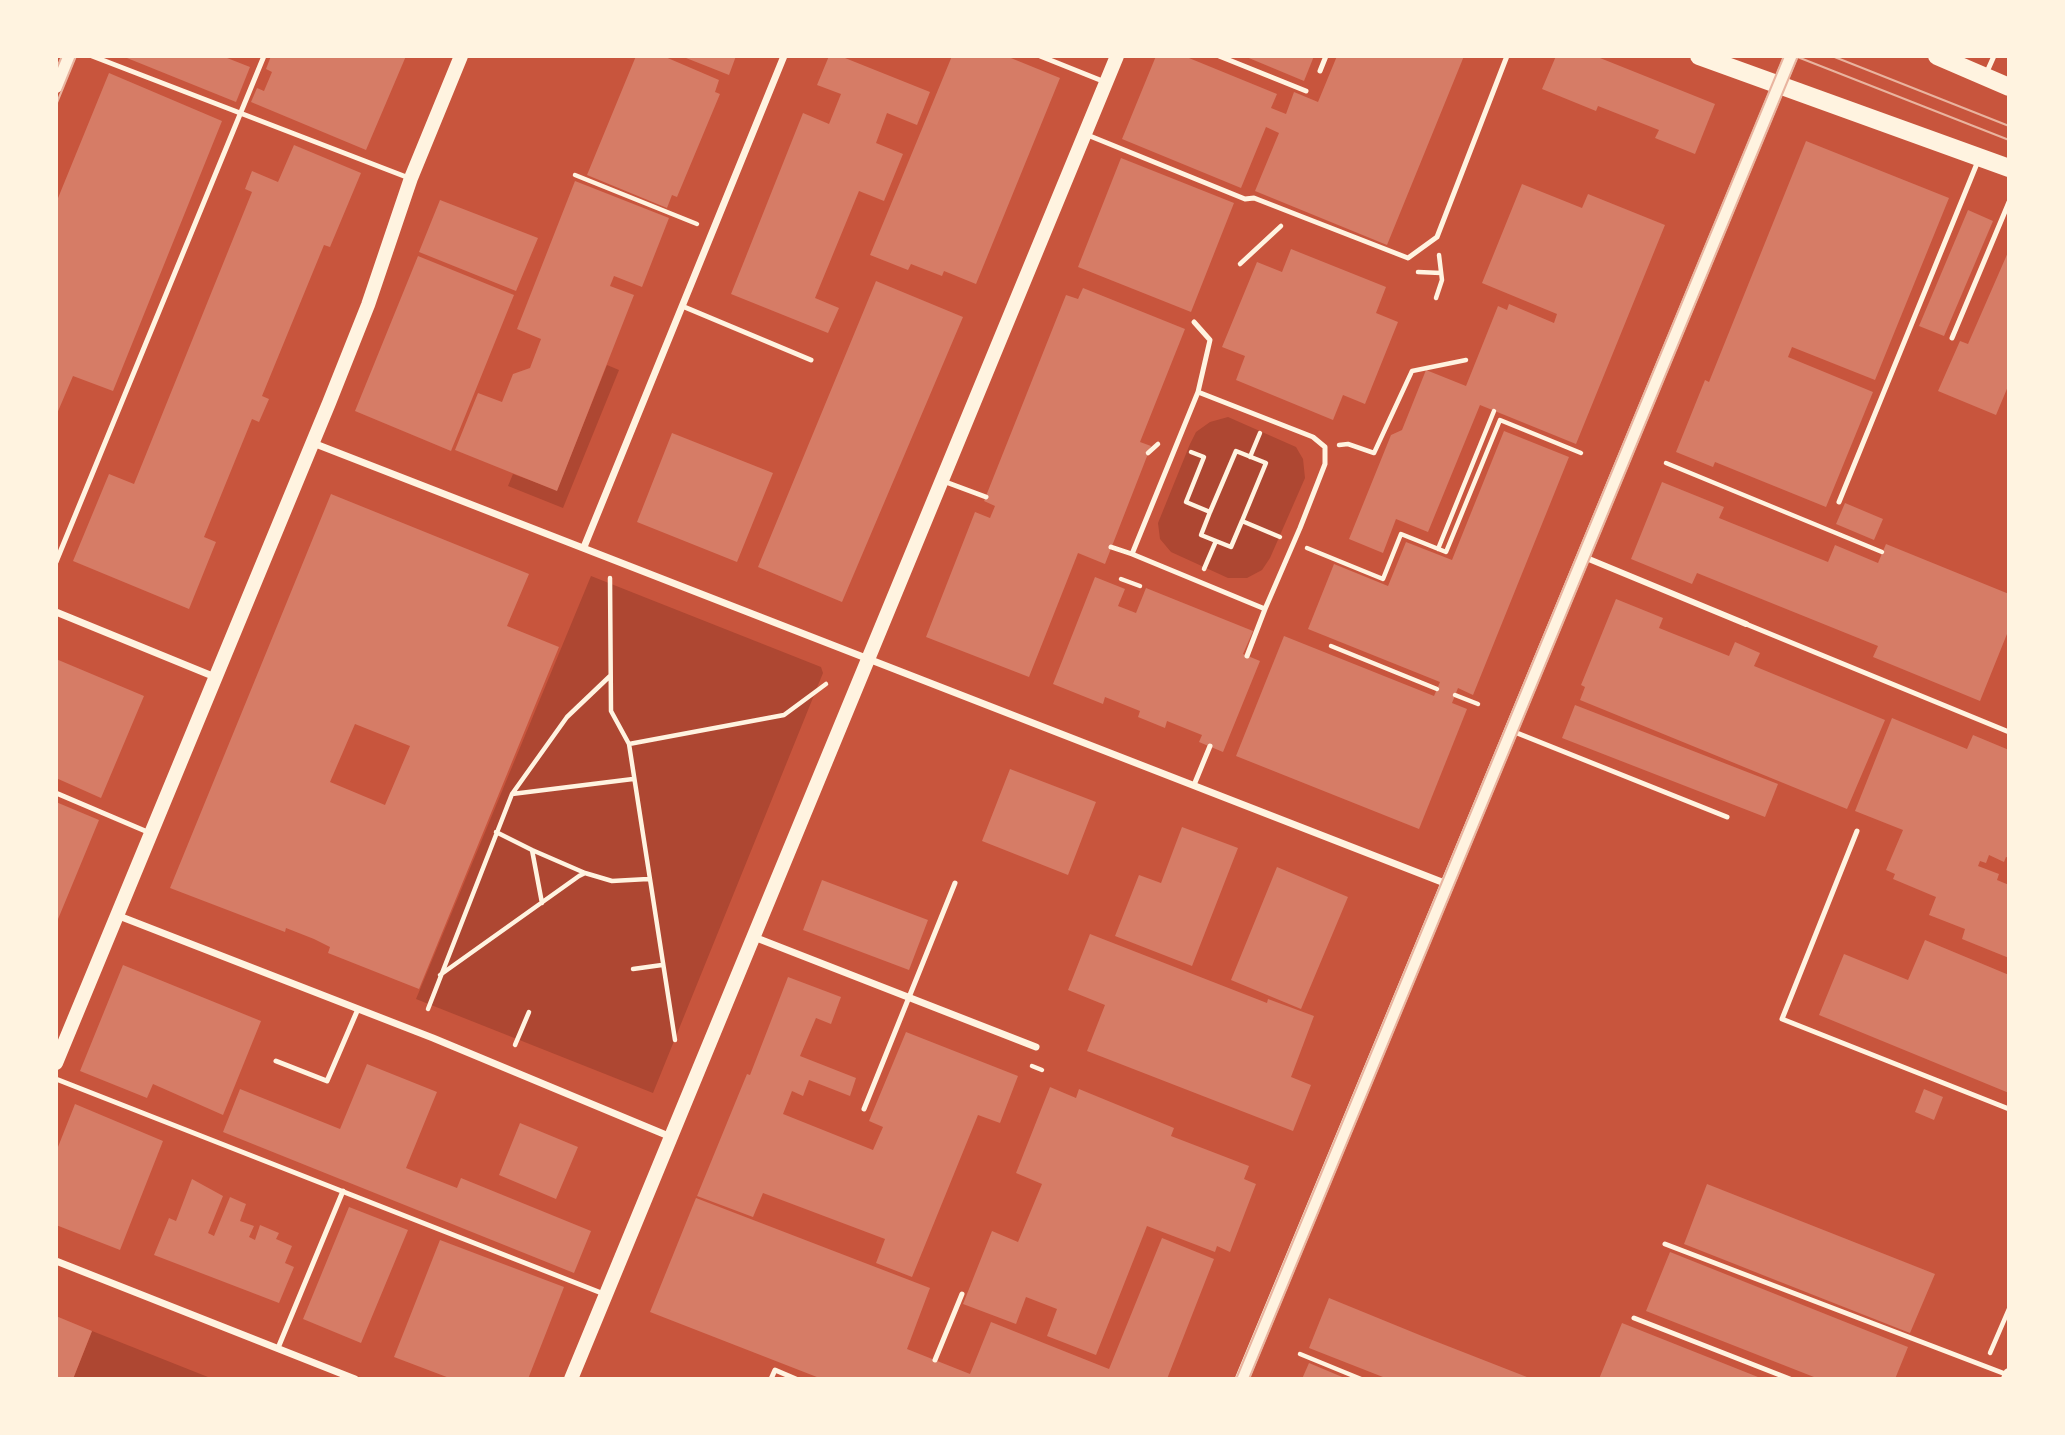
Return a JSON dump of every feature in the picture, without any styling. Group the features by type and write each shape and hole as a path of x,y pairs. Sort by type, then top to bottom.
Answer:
{"main road":[{"path":"56,86 69,56"},
{"path":"56,1063 120,916 151,834 368,305 411,178 461,56"},
{"path":"571,1379 1117,56"},
{"path":"1699,56 2009,167"},
{"path":"1242,1379 1791,56"},
{"path":"1937,56 2009,87"}],"street":[{"path":"584,547 785,56"},
{"path":"312,443 1447,884"},
{"path":"1582,556 1746,624"},
{"path":"56,612 215,677"},
{"path":"120,916 358,1009 672,1137"},
{"path":"754,937 1036,1047"},
{"path":"56,1261 355,1379"}],"lane":[{"path":"92,56 411,178"},
{"path":"56,562 264,56"},
{"path":"1040,56 1106,83"},
{"path":"1219,56 1306,91"},
{"path":"1320,71 1326,56"},
{"path":"1085,134 1245,199 1254,198 1408,258 1437,237 1507,56"},
{"path":"1985,77 1994,56"},
{"path":"1839,502 1980,156"},
{"path":"1952,338 2009,202"},
{"path":"682,306 811,360"},
{"path":"1132,554 1198,392 1210,340 1194,322"},
{"path":"1198,392 1313,437 1325,447 1325,464 1247,656"},
{"path":"943,481 986,497"},
{"path":"1111,547 1265,609"},
{"path":"1746,624 2009,732"},
{"path":"1510,730 1727,817"},
{"path":"1194,785 1210,746"},
{"path":"56,793 151,834"},
{"path":"1857,831 1782,1019 2009,1110"},
{"path":"864,1109 955,883"},
{"path":"276,1061 327,1081 358,1009"},
{"path":"56,1079 606,1295"},
{"path":"278,1348 343,1191"},
{"path":"1665,1244 2008,1376"},
{"path":"934,1360 962,1294"},
{"path":"1634,1318 1790,1379"},
{"path":"771,1379 775,1370 796,1379"}],"path":[{"path":"575,175 698,225"},
{"path":"1436,298 1441,273 1437,237"},
{"path":"1414,272 1441,273"},
{"path":"1325,447 1348,444 1374,453 1412,371 1466,360"},
{"path":"1438,549 1494,411 1500,420 1581,453"},
{"path":"1241,521 1383,579 1401,534 1446,552 1500,420"},
{"path":"1148,453 1163,440 1204,457 1186,502 1210,512"},
{"path":"1250,457 1255,446"},
{"path":"1236,451 1266,463 1231,547 1201,535 1210,512 1236,451"},
{"path":"1666,463 1882,552"},
{"path":"1208,559 1216,541"},
{"path":"610,578 611,711 629,744 675,1040"},
{"path":"1121,579 1140,586"},
{"path":"1331,646 1437,688"},
{"path":"428,1009 512,794 567,716 611,676"},
{"path":"629,744 784,715 826,684"},
{"path":"1455,695 1478,705"},
{"path":"512,794 633,779"},
{"path":"496,832 585,873 612,881 648,879"},
{"path":"532,850 542,902"},
{"path":"439,976 585,873"},
{"path":"633,969 662,965"},
{"path":"515,1045 529,1012"},
{"path":"1035,1067 1042,1070"},
{"path":"1984,1368 2009,1309"},
{"path":"1300,1354 1361,1379"}],"shaded area":[{"path":"607,365 619,370 563,508 508,486 513,474 557,490"},
{"path":"1228,417 1296,447 1303,459 1305,478 1270,558 1262,570 1247,578 1228,578 1171,552 1160,539 1158,523 1196,432 1210,422"},
{"path":"591,576 821,667 823,673 653,1093 416,999"},
{"path":"92,1331 213,1379 73,1379"}],"building":[{"path":"122,56 222,56 250,67 236,102"},
{"path":"271,56 406,56 366,150 251,102 257,88 264,91 272,72 266,69"},
{"path":"636,56 663,56 719,80 715,92 720,94 677,197 672,195 667,208 587,175"},
{"path":"681,56 736,56 729,75"},
{"path":"829,56 840,56 930,92 917,125 887,113 876,143 903,154 884,201 859,191 815,298 839,308 828,333 731,294 803,113 829,124 841,94 817,85"},
{"path":"952,56 1006,56 1060,78 976,284 944,271 942,276 911,264 908,270 870,255"},
{"path":"1156,56 1184,56 1277,94 1271,108 1286,114 1294,92 1318,102 1337,56 1464,56 1387,245 1255,191 1279,133 1266,127 1241,188 1122,139"},
{"path":"1244,56 1314,56 1304,81"},
{"path":"1556,56 1595,56 1715,104 1695,154 1655,138 1659,130 1598,106 1596,111 1542,89"},
{"path":"109,73 222,121 113,391 73,376 56,416 56,203"},
{"path":"1806,141 1949,198 1875,380 1792,347 1788,357 1873,392 1826,507 1715,462 1713,467 1676,452 1705,380 1709,382"},
{"path":"294,145 361,173 330,247 324,245 262,396 269,399 259,422 252,419 204,537 216,542 189,609 73,561 109,474 134,484 252,192 245,189 252,171 278,182"},
{"path":"1121,158 1234,203 1191,312 1078,267"},
{"path":"575,181 669,218 642,287 614,276 610,286 634,295 557,491 455,450 478,393 502,402 513,374 530,368 541,339 517,329"},
{"path":"1522,184 1582,208 1588,194 1665,225 1576,444 1480,405 1428,532 1396,519 1383,553 1349,539 1391,435 1402,430 1426,370 1466,386 1498,306 1507,310 1509,304 1554,323 1557,314 1482,283"},
{"path":"440,200 538,238 516,291 419,252"},
{"path":"1968,210 1993,221 1944,336 1919,326"},
{"path":"1291,249 1386,287 1376,313 1398,322 1365,404 1343,395 1333,420 1236,380 1245,356 1222,347 1257,262 1282,272"},
{"path":"2009,250 2009,384 1996,415 1938,391 1960,341 1968,344"},
{"path":"418,256 514,295 451,451 355,411"},
{"path":"876,281 963,317 842,602 758,567"},
{"path":"1083,288 1185,329 1140,442 1151,446 1105,564 1078,553 1029,677 926,637 975,512 990,518 995,506 984,501 1066,295 1078,299"},
{"path":"1504,431 1569,457 1473,695 1458,688 1452,703 1467,709 1419,829 1236,756 1284,636 1434,696 1440,682 1308,629 1334,564 1388,586 1406,542 1452,560"},
{"path":"672,433 773,473 737,562 637,522"},
{"path":"1662,482 1724,507 1719,518 1828,562 1835,545 1878,563 1886,544 2009,594 2009,629 1980,701 1873,657 1878,646 1697,573 1692,584 1631,559"},
{"path":"331,494 529,574 507,626 559,647 419,989 328,953 330,947 314,939 286,928 285,932 170,888","holes":["355,724 410,746 385,805 330,782"]},
{"path":"1845,503 1883,519 1874,540 1836,524"},
{"path":"1095,577 1125,589 1118,606 1136,613 1146,588 1253,631 1243,654 1260,661 1223,752 1199,742 1202,735 1167,721 1165,728 1138,717 1140,711 1105,697 1103,704 1053,684"},
{"path":"1616,599 1663,618 1659,628 1729,656 1735,642 1760,653 1754,666 1885,720 1847,809 1580,700 1585,687 1581,685"},
{"path":"56,659 144,696 101,798 56,778"},
{"path":"1575,705 1778,784 1765,817 1562,738"},
{"path":"1892,718 1967,749 1973,735 2009,750 2009,858 2006,857 2004,862 1989,855 1986,863 1980,861 1978,866 1999,874 1997,880 2009,885 2009,958 1962,939 1965,929 1929,915 1936,897 1893,879 1895,874 1886,870 1903,830 1855,811"},
{"path":"1010,769 1096,802 1068,875 982,841"},
{"path":"56,802 99,820 56,924"},
{"path":"1182,827 1238,848 1192,966 1115,936 1139,875 1161,883"},
{"path":"1277,867 1348,897 1301,1009 1231,980"},
{"path":"822,880 928,920 909,970 803,930"},
{"path":"1090,934 1267,1003 1268,999 1314,1016 1291,1077 1311,1085 1293,1131 1087,1051 1105,1005 1068,990"},
{"path":"1925,940 2009,975 2009,1093 1819,1015 1844,954 1908,980"},
{"path":"123,965 261,1021 223,1115 153,1084 147,1098 80,1071"},
{"path":"788,977 841,997 831,1024 816,1018 800,1056 856,1078 850,1096 809,1080 803,1096 792,1091 783,1114 873,1150 883,1127 869,1121 906,1032 1018,1076 1000,1123 978,1115 912,1277 876,1263 885,1239 763,1193 753,1217 697,1196 747,1074 750,1075"},
{"path":"367,1064 437,1092 406,1168 457,1188 461,1178 591,1231 574,1273 223,1132 240,1089 340,1129"},
{"path":"1050,1087 1076,1098 1079,1089 1174,1128 1171,1136 1249,1166 1244,1179 1256,1184 1230,1252 1217,1246 1215,1252 1147,1226 1096,1355 1047,1336 1057,1309 1026,1297 1016,1324 963,1304 992,1231 1018,1242 1042,1184 1016,1173"},
{"path":"1924,1089 1943,1097 1934,1120 1915,1112"},
{"path":"75,1104 163,1141 120,1250 56,1225 56,1152"},
{"path":"520,1123 578,1147 556,1199 499,1175"},
{"path":"192,1179 223,1196 208,1233 214,1236 230,1197 246,1204 240,1221 254,1226 249,1237 255,1240 260,1225 279,1233 276,1239 292,1246 285,1263 294,1267 279,1303 154,1255 169,1218 176,1221"},
{"path":"1707,1184 1935,1274 1910,1333 1684,1244"},
{"path":"696,1198 930,1288 907,1349 970,1374 991,1322 1109,1369 1162,1238 1214,1259 1167,1379 822,1379 650,1312"},
{"path":"349,1207 408,1230 361,1343 303,1319"},
{"path":"440,1240 564,1287 528,1379 452,1379 394,1357"},
{"path":"1670,1252 1908,1347 1895,1379 1819,1379 1646,1311"},
{"path":"1329,1298 1532,1379 1388,1379 1309,1348"},
{"path":"56,1316 92,1331 73,1379 56,1379"},
{"path":"1622,1323 1763,1379 1599,1379"},
{"path":"1309,1363 1347,1379 1302,1379"}],"tram line":[{"path":"56,70 62,56"},
{"path":"56,105 76,56"},
{"path":"1236,1379 1784,56"},
{"path":"1795,56 2009,140"},
{"path":"1249,1379 1798,56"},
{"path":"1832,56 2009,126"}]}
